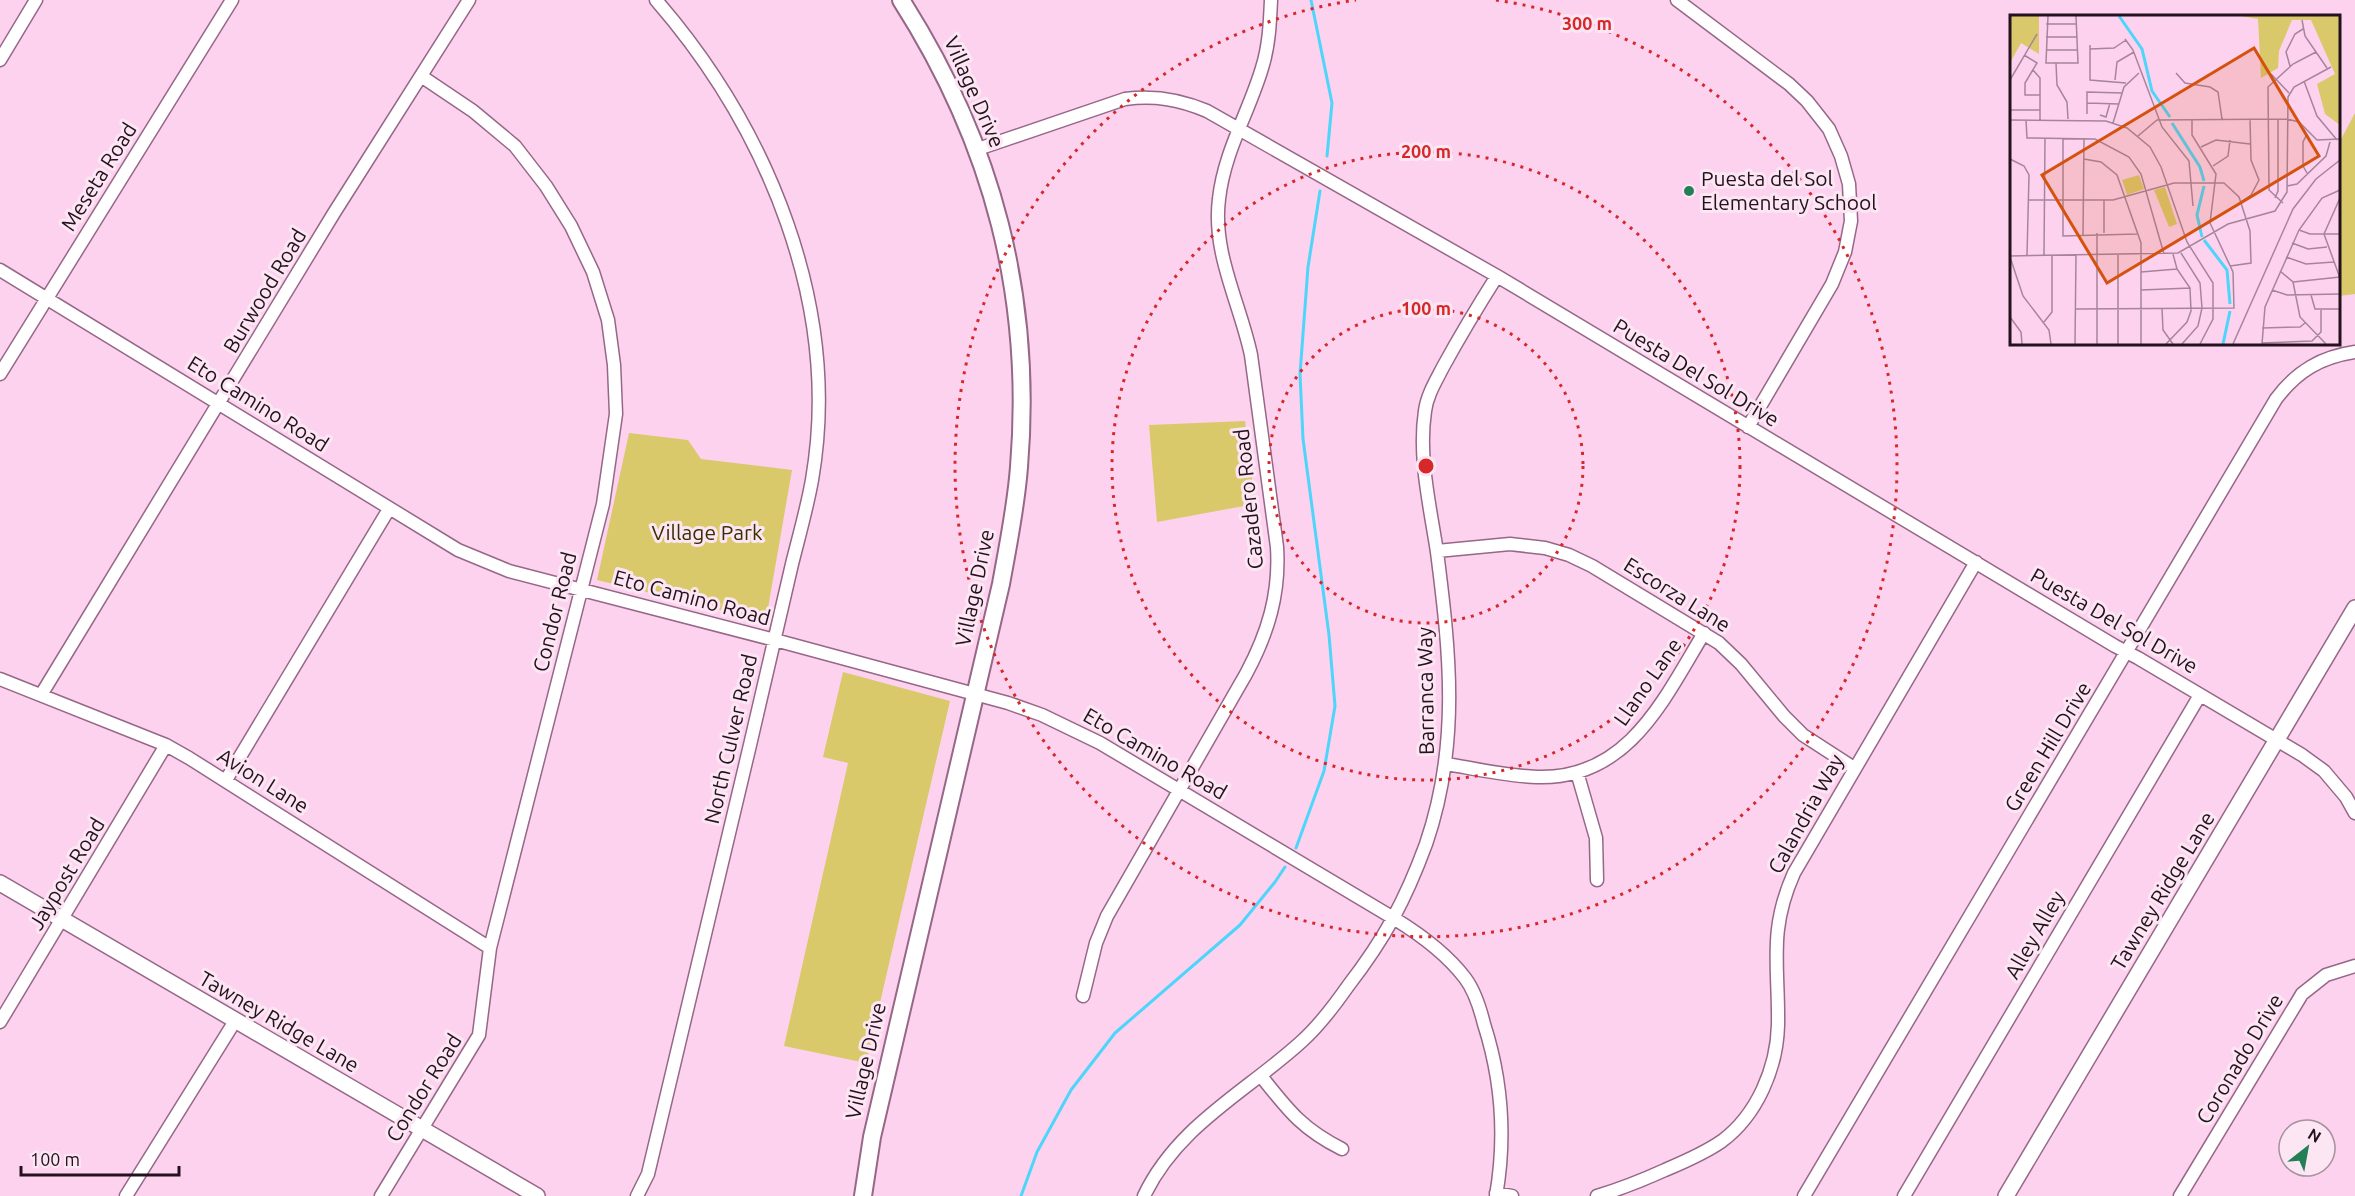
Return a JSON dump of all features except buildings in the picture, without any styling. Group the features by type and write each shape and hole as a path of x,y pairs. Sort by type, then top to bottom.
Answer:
{"main road":[{"name":"Village Drive","path":"863,1196 872,1137 1001,584 1014,516 1022,420 1022,361 1016,299 1001,227 978,149 960,106 923,35 901,0"}],"street":[{"path":"0,60 36,0"},
{"name":"Meseta Road","path":"0,374 232,0"},
{"name":"Burwood Road","path":"41,695 328,223 469,0"},
{"name":"North Culver Road","path":"637,1196 648,1174 775,640 812,478 817,417 811,318 802,274 785,216 753,140 686,35 656,0"},
{"name":"Cazadero Road","path":"1083,996 1095,943 1107,916 1257,653 1270,621 1276,585 1277,547 1251,355 1219,239 1219,200 1222,178 1238,129 1262,70 1271,0"},
{"path":"1677,0 1789,84 1808,101 1829,129 1841,156 1849,184 1851,221 1845,252 1832,284 1748,427"},
{"name":"Condor Road","path":"381,1196 479,1035 490,948 603,504 616,414 614,365 609,332 593,272 571,226 546,186 515,146 473,111 422,76"},
{"name":"Puesta Del Sol Drive","path":"978,149 1106,104 1143,96 1186,102 1207,111 1497,276 2127,653 2277,740 2324,771 2346,797 2355,813"},
{"name":"Eto Camino Road","path":"0,270 458,550 509,571 775,640 1034,712 1068,726 1395,918 1423,936 1449,959 1466,980 1478,1001 1497,1074 1502,1111 1502,1145 1496,1195"},
{"name":"Barranca Way","path":"1144,1196 1158,1171 1195,1127 1304,1040 1333,1007 1374,952 1395,918 1427,841 1446,764 1449,723 1447,635 1424,471 1425,409 1431,392 1461,333 1497,276"},
{"name":"Green Hill Drive","path":"1804,1196 2285,387 2295,377 2320,360 2355,352"},
{"path":"226,780 389,509"},
{"name":"Escorza Lane","path":"1437,551 1510,544 1561,552 1592,566 1704,633 1736,658 1784,716 1803,735 1854,768"},
{"name":"Calandria Way","path":"1597,1196 1643,1180 1709,1149 1736,1128 1751,1110 1764,1088 1776,1049 1778,1026 1776,941 1783,897 1794,873 1854,768 1976,562"},
{"name":"Tawney Ridge Lane","path":"2006,1196 2355,608"},
{"name":"Llano Lane","path":"1446,764 1539,777 1577,772 1610,758 1639,734 1655,713 1704,633"},
{"name":"Avion Lane","path":"0,679 166,745 226,780 490,948"},
{"name":"Alley Alley","path":"1904,1196 2200,695"},
{"name":"Jaypost Road","path":"0,1022 166,745"},
{"path":"1577,772 1596,838 1597,880"},
{"name":"Tawney Ridge Lane","path":"0,883 537,1196"},
{"name":"Coronado Drive","path":"2180,1196 2302,994 2326,975 2355,966"},
{"path":"126,1196 235,1021"},
{"path":"1261,1076 1289,1112 1308,1130 1342,1149"},
{"path":"1496,1195 1512,1196"}],"green space":[{"path":"2355,113 2355,294 2340,296 2340,141"},
{"path":"1245,421 1255,504 1157,522 1149,425"},
{"name":"Village Park","path":"629,433 688,440 701,459 792,470 767,614 758,619 597,580"},
{"path":"843,672 950,701 866,1063 784,1046 848,763 823,757"}],"waterway":[{"path":"1311,0 1332,103 1327,156"},
{"path":"1296,848 1324,771 1335,706 1329,635 1303,439 1300,374 1308,267 1320,191"},
{"path":"1021,1196 1037,1152 1071,1090 1115,1033 1240,925 1285,867"}],"place":[{"name":"Puesta del Sol Elementary School","path":"1689,191"}]}
